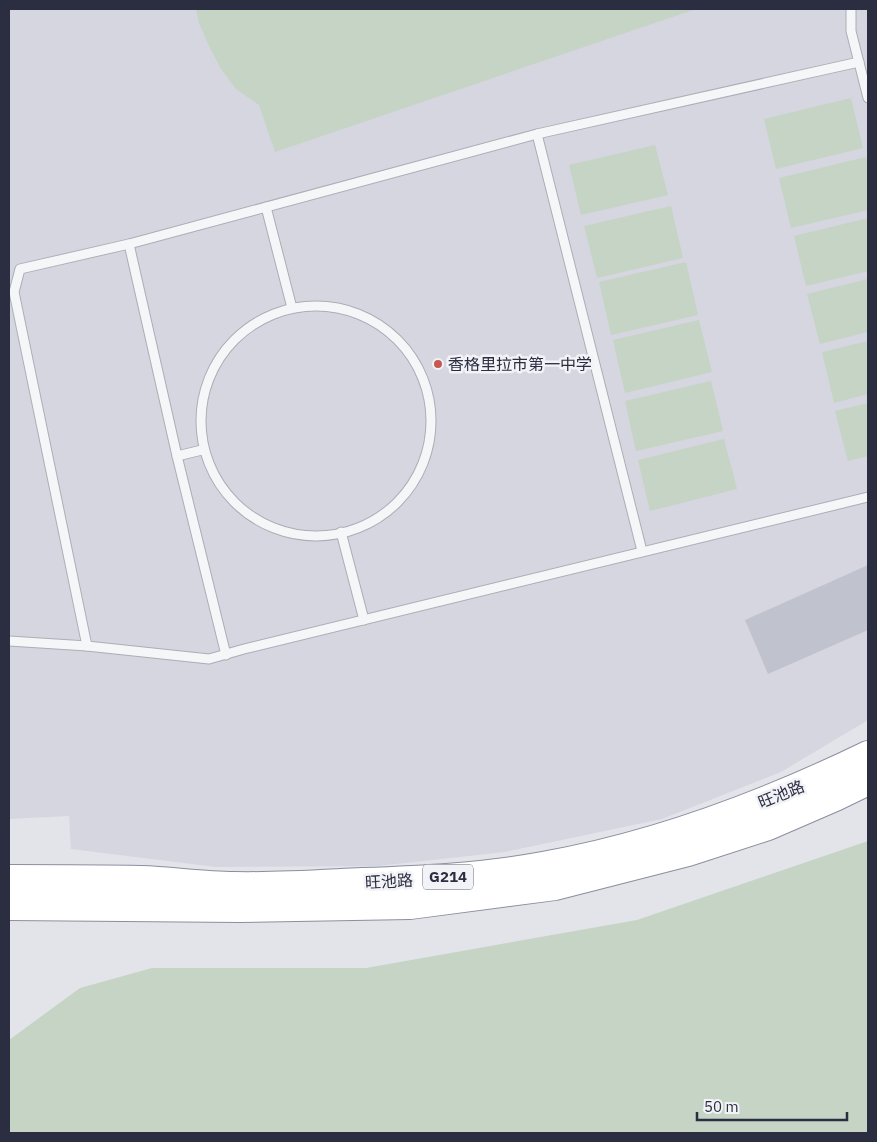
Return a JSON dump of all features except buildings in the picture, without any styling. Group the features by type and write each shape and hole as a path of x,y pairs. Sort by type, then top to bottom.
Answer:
{"highway":[{"name":"旺池路","path":"9,879 142,880 233,886 290,885 468,876 542,866 612,852 682,831 764,801 827,775 868,755"},
{"name":"旺池路","path":"9,906 250,908 410,905 555,886 688,852 768,826 868,781"}],"lane":[{"path":"851,9 850,31 868,98"},
{"path":"87,646 14,292 20,269 129,244 538,134 859,62"},
{"path":"538,134 642,552"},
{"path":"266,207 292,308"},
{"path":"129,244 177,456 226,655"},
{"path":"318,307 344,310 366,319 386,331 405,346 418,363 431,396 432,435 426,458 418,474 404,493 368,523 341,532 309,537 282,534 258,522 236,504 218,482 202,450 207,387 219,363 232,343 252,327 272,315 292,308 318,307"},
{"path":"177,456 202,450"},
{"path":"9,641 87,646 209,659 868,497"},
{"path":"341,532 364,620"}],"shaded area":[{"name":"香格里拉市第一中学","path":"9,9 868,9 868,720 781,772 662,819 505,852 378,866 216,867 71,849 69,816 9,819"}],"green space":[{"path":"196,9 696,9 275,152 259,105 236,89 221,69 199,23"},
{"path":"851,98 863,148 776,169 764,119"},
{"path":"655,145 668,195 581,215 569,165"},
{"path":"866,157 868,167 868,210 791,228 779,178"},
{"path":"671,206 683,258 597,278 584,226"},
{"path":"868,218 868,271 806,286 794,236"},
{"path":"686,262 698,315 611,335 599,282"},
{"path":"868,279 868,332 820,344 807,294"},
{"path":"699,320 712,372 625,393 613,340"},
{"path":"868,341 868,394 834,403 822,352"},
{"path":"711,381 723,431 636,451 625,401"},
{"path":"868,403 868,456 848,461 835,411"},
{"path":"724,439 737,489 650,511 638,460"},
{"path":"868,841 868,1133 9,1133 9,1040 80,988 152,968 366,968 637,920"}],"place":[{"name":"香格里拉市第一中学","path":"438,364"}]}
